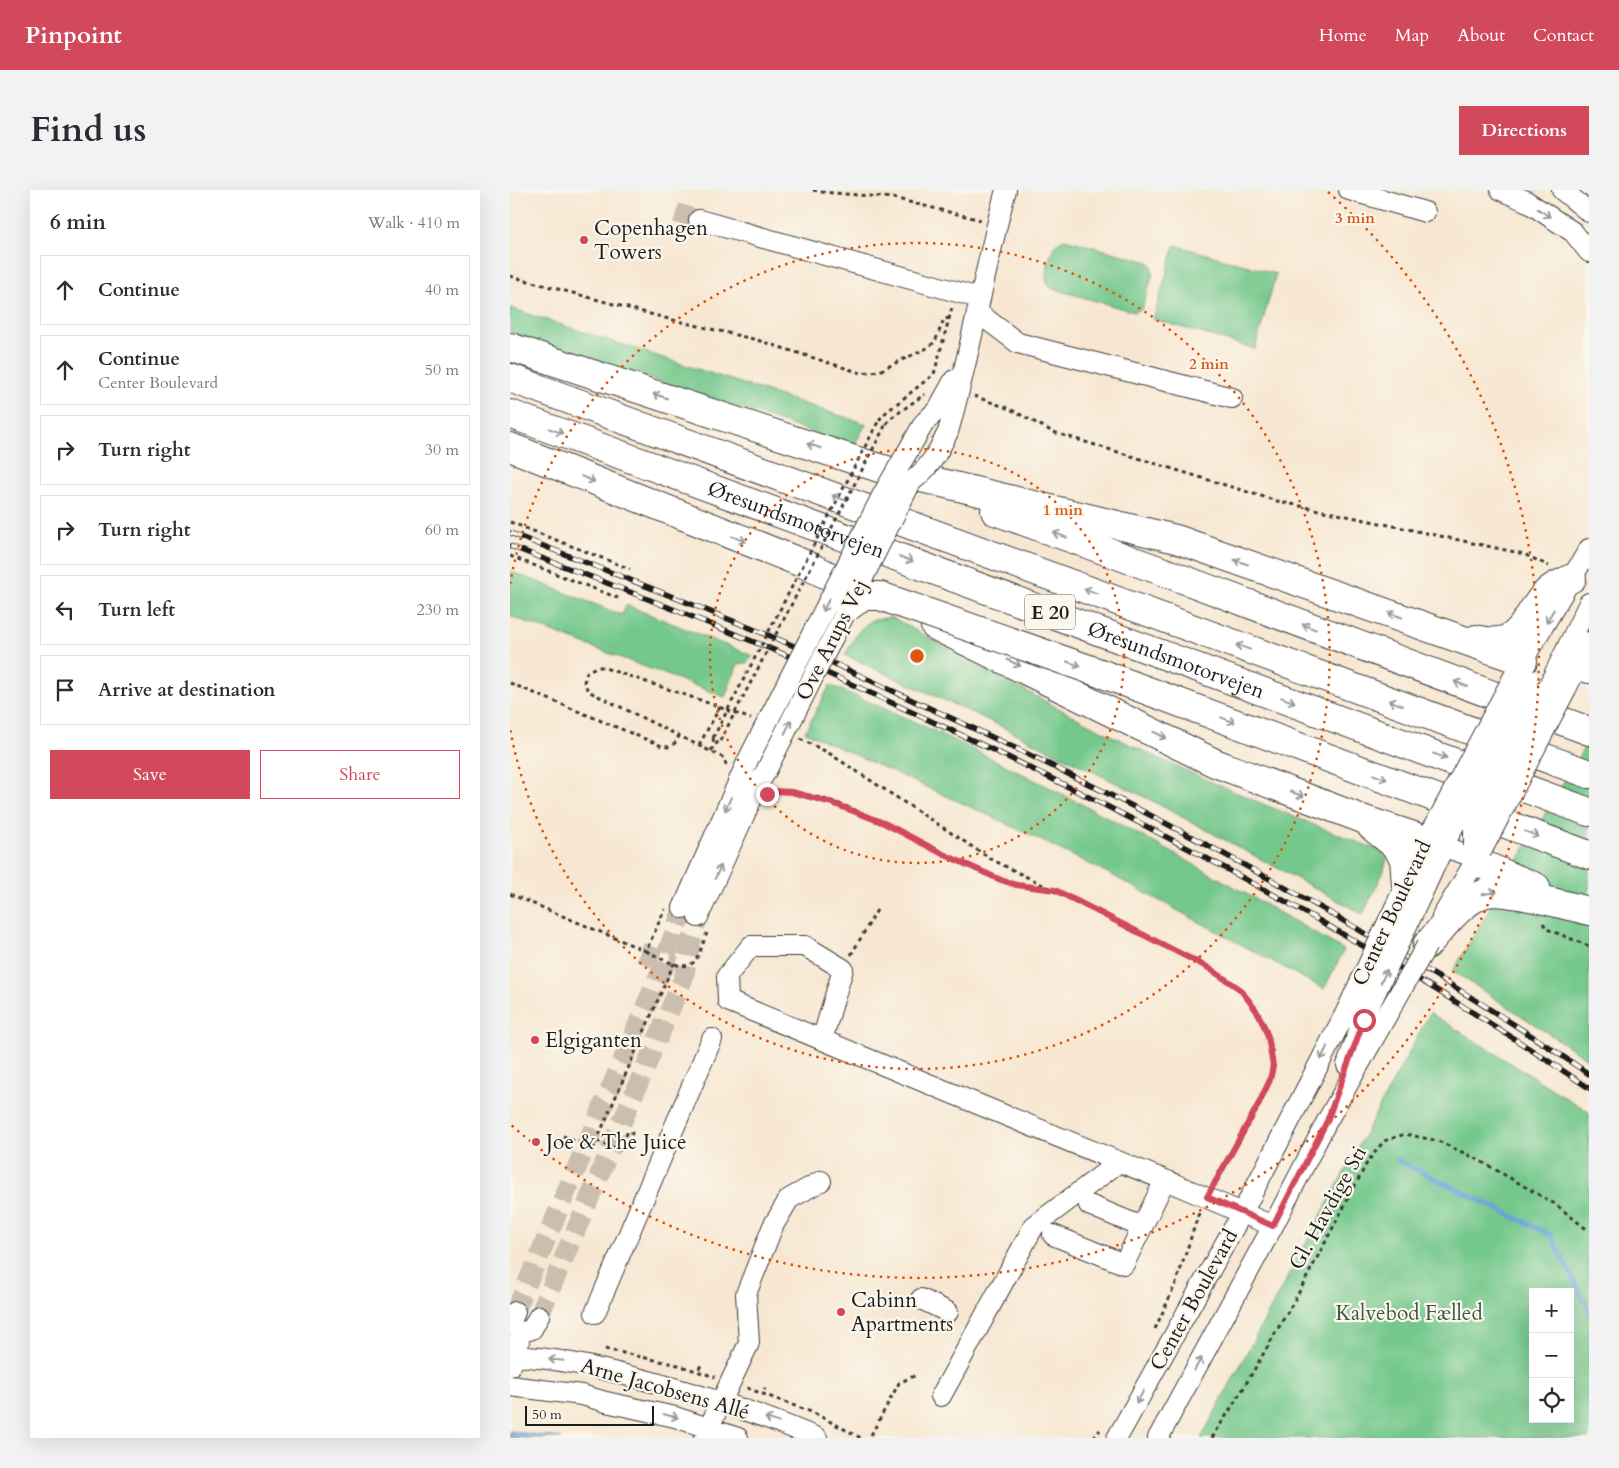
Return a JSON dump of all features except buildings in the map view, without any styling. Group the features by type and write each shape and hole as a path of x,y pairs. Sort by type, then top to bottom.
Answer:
{"highway":[{"path":"510,348 880,468 1176,539 1432,628 1482,641 1501,642 1517,634 1548,590 1572,578"},
{"name":"Øresundsmotorvejen","path":"510,378 1589,774"},
{"name":"Øresundsmotorvejen","path":"510,414 1589,812"},
{"path":"510,447 802,564 1001,657 1215,762 1364,820 1438,837"},
{"path":"882,494 896,486 911,482 1156,569 1589,731"},
{"path":"848,606 863,596 880,596 1100,672 1589,855"},
{"path":"1432,628 1522,672"},
{"path":"1364,820 1396,846 1404,859 1406,884"},
{"path":"1477,853 1486,866 1589,910"},
{"path":"1406,933 1466,904 1484,893 1500,892 1589,910"}],"street":[{"name":"Ove Arups Vej","path":"689,915 766,771 911,482 925,471 948,432 960,391 996,224 1006,190"},
{"path":"1349,190 1426,212"},
{"path":"1502,190 1526,201 1573,232 1589,252"},
{"path":"1562,190 1589,212"},
{"path":"699,220 953,291 978,305 1018,343 1232,398"},
{"name":"Ove Arups Vej","path":"689,915 748,760 882,494 924,423 938,409 948,394 971,337"},
{"name":"Center Boulevard","path":"1158,1438 1273,1226 1327,1121 1363,1019 1406,933 1406,884 1438,837 1522,672 1589,549"},
{"name":"Center Boulevard","path":"1117,1438 1242,1213 1363,1019 1406,933 1477,853 1558,687 1579,658 1589,602"},
{"path":"1522,672 1541,658 1579,658"},
{"path":"1406,933 1438,837 1477,853"},
{"path":"822,1040 843,968 805,946 751,946 727,976 728,1000 822,1040 1207,1197 1273,1226"},
{"path":"595,1313 712,1039"},
{"path":"941,1396 1034,1226 1119,1162"},
{"path":"1053,1235 1124,1264 1165,1180"},
{"path":"707,1433 749,1342 746,1294 773,1226 789,1199 821,1181"},
{"path":"1089,1205 1142,1227"},
{"path":"921,1299 948,1312"},
{"path":"512,1359 514,1324 532,1329 539,1316"},
{"name":"Arne Jacobsens Allé","path":"512,1359 565,1361 621,1374 722,1402 817,1438"},
{"name":"Arne Jacobsens Allé","path":"510,1386 582,1395 675,1417 707,1433 738,1438"}],"path":[{"path":"813,190 893,198 996,224"},
{"path":"510,276 666,318 757,340 861,373 879,371 927,348 935,342 944,319 950,318"},
{"path":"711,751 714,745 714,738 879,420 934,374 950,318 952,309 950,301 953,291"},
{"path":"960,391 1010,408 1053,432 1277,501 1524,554 1572,578"},
{"path":"714,745 720,741 886,424 891,418 927,392"},
{"path":"510,522 630,569"},
{"path":"510,556 618,598"},
{"path":"725,770 726,762 724,758 588,692 584,682 587,672 596,667 602,668 720,707 756,722"},
{"path":"510,683 662,746 668,747 675,743 679,736"},
{"path":"699,746 720,707"},
{"path":"793,736 827,752 991,859 1226,978 1248,998 1268,1037 1273,1066 1270,1080 1201,1209 1176,1283 1152,1335"},
{"path":"770,792 792,792 832,803 884,823 943,854 1001,880 1016,885 1055,890"},
{"path":"510,894 681,966 689,965 695,961 689,915"},
{"path":"843,968 878,908"},
{"path":"646,951 689,915"},
{"path":"563,1136 593,1149 674,963"},
{"path":"596,1140 620,1150 628,1131 632,1132 626,1148"},
{"name":"Gl. Havdige Sti","path":"1212,1438 1243,1389 1293,1302 1368,1161 1384,1140 1405,1134 1438,1140 1477,1159 1555,1204 1589,1231"},
{"path":"871,1434 899,1383 916,1375"}],"green space":[{"path":"1064,239 1149,262 1153,273 1142,309 1134,312 1051,288 1046,279 1047,267 1055,244"},
{"path":"1175,245 1276,274 1255,349 1153,319"},
{"path":"510,308 866,424 854,446 510,332"},
{"path":"510,571 622,615 626,605 753,656 747,663 738,664 725,697 510,616"},
{"path":"891,617 1122,741 1268,806 1381,851 1387,859 1383,873 1363,914 1143,796 988,720 845,655 858,632 870,621"},
{"path":"830,685 951,739 1111,819 1205,870 1344,950 1324,989 1108,873 999,820 805,732"},
{"path":"1589,739 1589,1060 1453,971"},
{"name":"Kalvebod Fælled","path":"1430,1013 1589,1112 1589,1438 1201,1438"}],"water":[{"path":"510,1431 562,1438 510,1438"}],"waterway":[{"path":"1397,1160 1551,1235 1589,1311"}],"tunnel":[{"path":"676,213 699,220"},
{"path":"515,1312 662,968 683,908"},
{"path":"539,1316 684,977 691,940 698,917"},
{"path":"640,952 675,966"}],"railway":[{"path":"510,533 803,650 1088,784 1259,873 1344,921 1427,970 1589,1074"},
{"path":"510,546 646,598 802,662 942,726 1109,807 1273,894 1353,940 1512,1037 1589,1088"}],"place":[{"name":"Copenhagen Towers","path":"584,240"},
{"name":"Elgiganten","path":"535,1040"},
{"name":"Joe & The Juice","path":"536,1142"},
{"name":"Cabinn Apartments","path":"841,1312"}],"route":[{"path":"767,794 773,791 792,792 832,803 884,823 943,854 1001,880 1016,885 1055,890 1207,967 1240,989 1256,1010 1264,1026 1273,1066 1265,1092 1207,1197 1273,1226 1327,1121 1364,1020"}]}
